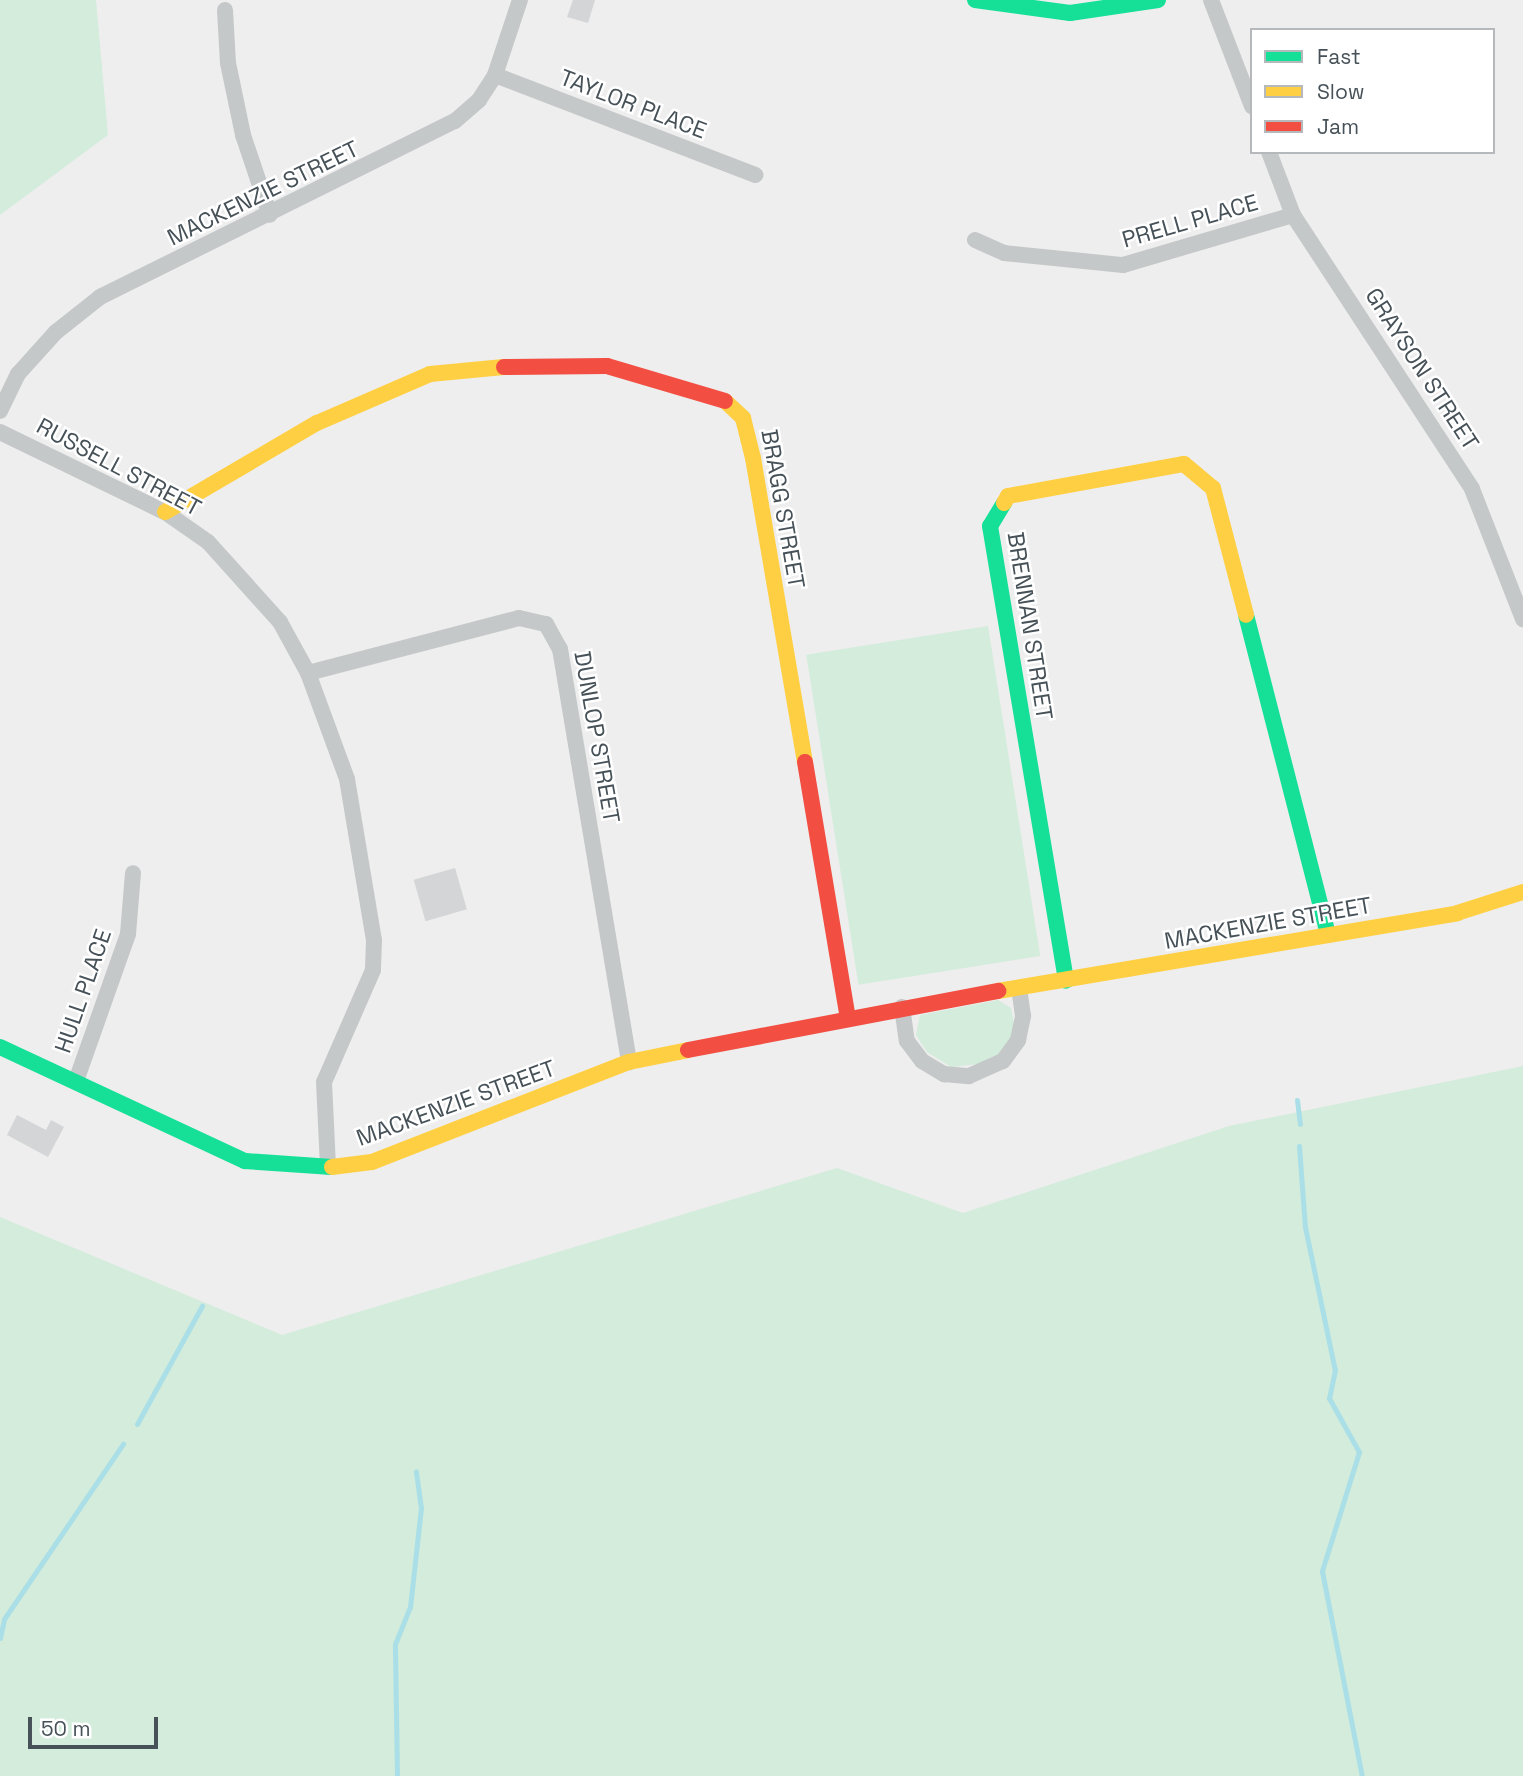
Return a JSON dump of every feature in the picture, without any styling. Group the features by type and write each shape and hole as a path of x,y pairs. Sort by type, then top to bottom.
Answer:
{"street":[{"name":"MACKENZIE STREET","path":"0,411 33,357 100,297 455,121 479,100 495,75 520,0"},
{"path":"975,0 1070,13 1158,0"},
{"path":"1211,0 1250,101"},
{"path":"225,10 228,64 243,135 270,215"},
{"name":"TAYLOR PLACE","path":"495,75 755,175"},
{"name":"GRAYSON STREET","path":"1270,154 1293,215 1472,489 1523,619"},
{"name":"PRELL PLACE","path":"975,240 1004,253 1123,265 1293,215"},
{"name":"BRAGG STREET","path":"165,512 317,423 430,374 538,364 607,366 726,401 743,418 753,458 848,1018"},
{"name":"RUSSELL STREET","path":"0,432 165,512 208,542 248,580 281,622 308,673 347,779 374,940 373,970 324,1082 328,1167"},
{"name":"BRENNAN STREET","path":"1066,981 990,526 1008,496 1184,464 1213,488 1328,935"},
{"name":"DUNLOP STREET","path":"308,673 519,618 546,624 560,649 629,1062"},
{"name":"HULL PLACE","path":"76,1081 128,934 133,873"},
{"name":"MACKENZIE STREET","path":"0,1047 245,1161 328,1167 372,1162 629,1062 902,1007 1457,913 1523,892"},
{"path":"902,1007 907,1041 922,1061 944,1073 969,1076 1003,1061 1018,1040 1023,1016 1019,989"}],"green space":[{"path":"0,0 96,0 108,135 0,215"},
{"path":"988,626 1040,956 859,985 806,655"},
{"path":"998,1000 1011,1008 1015,1030 1006,1049 988,1063 951,1067 927,1052 916,1035 920,1015"},
{"path":"1523,1066 1523,1776 0,1776 0,1217 282,1335 837,1168 963,1213 1229,1126"}],"building":[{"path":"573,0 595,0 588,23 567,17"},
{"path":"455,868 467,909 426,921 414,880"},
{"path":"17,1115 46,1130 51,1120 64,1127 48,1157 7,1135"}],"waterway":[{"path":"1297,1100 1300,1124"},
{"path":"1299,1146 1305,1227 1335,1370 1329,1398 1359,1452 1322,1571 1362,1776"},
{"path":"137,1424 202,1306"},
{"path":"0,1638 4,1619 123,1444"},
{"path":"397,1776 395,1644 410,1607 421,1508 416,1471"}],"traffic: fast":[{"path":"975,0 1070,13 1158,0"},
{"path":"1004,503 990,526 1066,981"},
{"path":"1246,615 1328,935"},
{"path":"0,1047 245,1161 332,1167"}],"traffic: slow":[{"path":"165,512 317,423 430,374 504,367"},
{"path":"725,401 743,418 753,458 805,762"},
{"path":"1004,503 1008,496 1184,464 1213,488 1246,615"},
{"path":"998,991 1457,913 1523,892"},
{"path":"332,1167 372,1162 629,1062 688,1050"}],"traffic: jam":[{"path":"504,367 607,366 725,401"},
{"path":"805,762 848,1018"},
{"path":"688,1050 998,991"}]}
